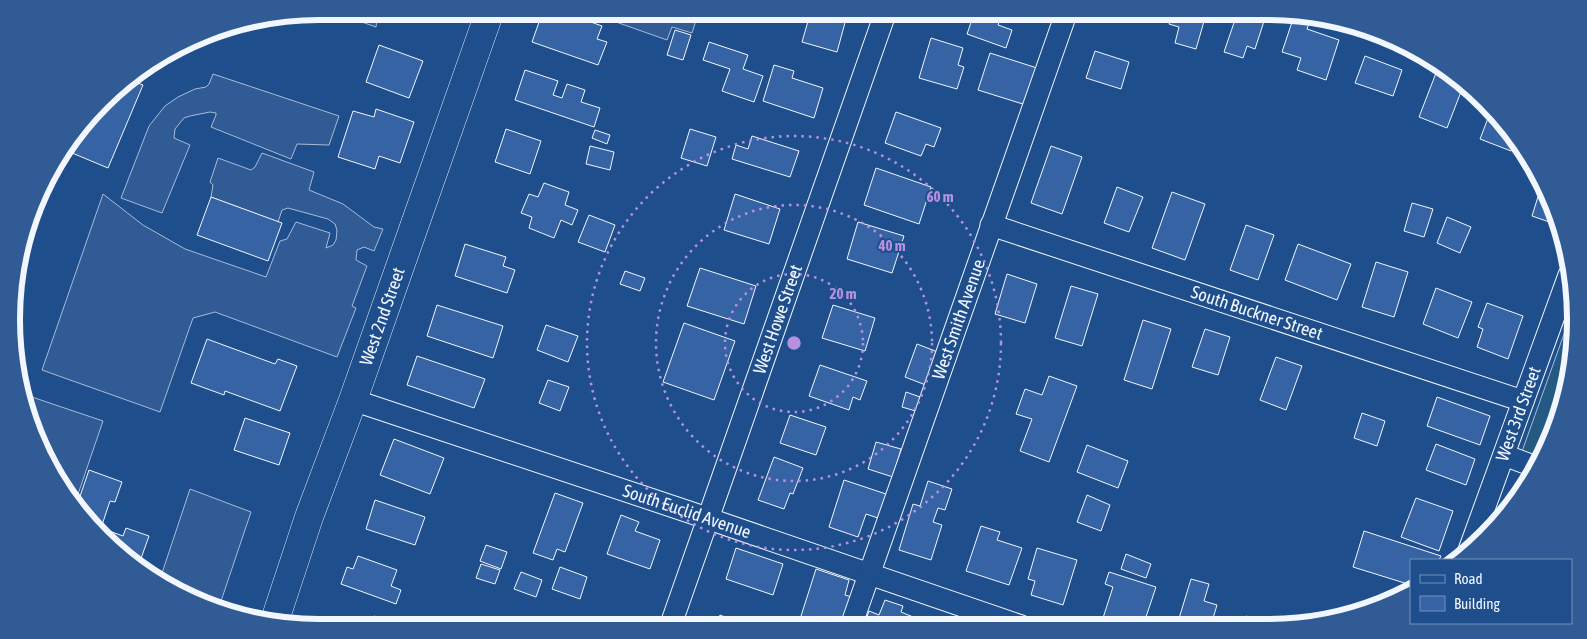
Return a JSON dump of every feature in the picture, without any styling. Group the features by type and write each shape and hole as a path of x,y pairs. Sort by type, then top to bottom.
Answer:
{"main road":[{"name":"West 2nd Street","path":"277,615 487,20"}],"street":[{"name":"West Howe Street","path":"673,619 883,20"},
{"name":"West Smith Avenue","path":"853,619 1064,20"},
{"name":"South Buckner Street","path":"991,225 1523,401"},
{"name":"West 3rd Street","path":"1474,536 1565,287"},
{"name":"South Euclid Avenue","path":"353,400 708,518 1001,619"},
{"path":"1504,455 1529,465"}],"shaded area":[{"path":"356,20 377,20 376,27"},
{"path":"610,20 696,20 692,33 672,27 667,40"},
{"path":"213,74 339,116 329,145 297,144 291,159 211,127 216,113 210,112 190,116 184,118 175,129 174,138 190,145 162,213 121,198 149,126 165,106 178,97 195,89 206,87"},
{"path":"262,153 314,172 309,190 343,204 374,227 383,229 374,251 364,247 357,250 356,260 367,266 352,306 356,308 337,357 215,312 193,318 160,412 42,370 103,194 143,225 185,249 266,277 280,241 287,239 296,222 330,233 326,248 333,245 336,240 337,230 335,224 328,219 288,208 282,210 278,222 211,197 213,185 210,182 218,158 251,170 255,167"},
{"path":"1567,327 1561,378 1551,416 1531,461 1520,457"},
{"path":"30,396 103,421 77,496 51,452"},
{"path":"190,489 251,512 221,602 187,588 162,574"}],"building":[{"path":"540,20 585,20 602,26 597,39 607,42 598,65 532,42"},
{"path":"808,20 846,20 837,52 802,42"},
{"path":"972,20 1000,20 998,25 1012,30 1006,48 967,34"},
{"path":"1170,20 1204,20 1196,49 1175,43 1179,27 1169,24"},
{"path":"1235,20 1264,20 1255,49 1247,46 1243,58 1224,52"},
{"path":"1292,22 1309,23 1307,29 1339,40 1326,80 1297,70 1301,58 1282,52"},
{"path":"675,30 691,35 683,60 667,55"},
{"path":"931,38 963,48 958,65 964,67 957,89 919,78"},
{"path":"709,42 748,55 743,69 763,76 754,102 722,91 730,69 703,60"},
{"path":"379,45 423,61 409,98 366,82"},
{"path":"1095,51 1129,62 1121,89 1086,78"},
{"path":"990,53 1037,68 1026,105 978,90"},
{"path":"1365,56 1402,70 1393,96 1355,83"},
{"path":"774,65 794,71 792,78 823,88 814,118 763,101"},
{"path":"525,70 558,81 553,95 562,98 567,84 585,90 581,102 600,108 594,127 515,100"},
{"path":"1436,73 1461,91 1447,128 1419,117"},
{"path":"136,82 143,85 108,168 71,152 94,122"},
{"path":"376,109 414,122 400,163 379,156 375,169 338,157 353,111 374,117"},
{"path":"896,112 941,128 934,147 926,144 921,156 885,143"},
{"path":"1488,117 1512,147 1511,151 1480,139"},
{"path":"506,129 541,141 530,174 495,162"},
{"path":"690,129 716,137 707,166 681,158"},
{"path":"595,130 610,135 607,144 592,138"},
{"path":"752,136 799,151 790,177 732,159 736,145 748,149"},
{"path":"590,146 614,152 610,170 586,164"},
{"path":"1051,146 1082,157 1062,214 1031,203"},
{"path":"876,168 931,187 919,224 864,205"},
{"path":"544,183 569,192 565,205 578,210 572,225 561,220 554,238 529,228 532,217 521,213 529,194 538,197"},
{"path":"1117,187 1143,197 1129,232 1104,223"},
{"path":"1172,192 1205,204 1185,260 1152,248"},
{"path":"735,194 780,209 769,244 724,230"},
{"path":"1539,194 1551,223 1532,216"},
{"path":"211,197 282,223 268,261 197,235"},
{"path":"1412,203 1433,209 1424,237 1404,231"},
{"path":"589,215 615,225 605,252 578,242"},
{"path":"1447,217 1471,227 1460,253 1437,243"},
{"path":"858,222 904,236 892,273 847,259"},
{"path":"1246,225 1274,235 1258,280 1230,270"},
{"path":"465,244 506,257 503,266 515,270 507,293 455,276"},
{"path":"1298,244 1351,264 1337,300 1285,280"},
{"path":"1376,262 1408,272 1394,317 1362,307"},
{"path":"700,268 756,286 744,324 687,306"},
{"path":"625,271 645,278 640,291 620,284"},
{"path":"1007,274 1037,284 1025,323 995,314"},
{"path":"1071,286 1098,294 1082,346 1055,338"},
{"path":"1436,288 1472,302 1458,338 1423,324"},
{"path":"1487,303 1523,316 1508,359 1477,347 1483,329 1478,327"},
{"path":"437,305 503,326 493,358 427,336"},
{"path":"833,305 875,318 865,351 822,338"},
{"path":"1143,320 1171,329 1152,389 1124,380"},
{"path":"684,323 735,341 714,400 663,382"},
{"path":"546,325 578,336 568,362 537,350"},
{"path":"1205,329 1230,337 1218,375 1192,367"},
{"path":"207,339 275,364 278,359 297,366 280,411 225,391 224,395 191,383"},
{"path":"917,344 943,354 931,387 905,377"},
{"path":"417,356 485,379 474,408 407,385"},
{"path":"1276,357 1302,366 1286,410 1260,400"},
{"path":"820,365 867,381 860,400 853,397 849,410 809,396"},
{"path":"1049,376 1077,386 1049,462 1020,451 1032,419 1016,414 1025,389 1042,395"},
{"path":"548,380 569,387 560,411 539,403"},
{"path":"906,392 923,398 919,412 902,407"},
{"path":"1437,397 1490,416 1480,445 1427,426"},
{"path":"1362,413 1385,421 1377,446 1354,438"},
{"path":"790,415 826,427 816,455 780,443"},
{"path":"245,418 290,433 279,465 234,450"},
{"path":"394,439 444,458 430,494 380,475"},
{"path":"876,442 901,449 893,477 868,469"},
{"path":"1436,444 1475,459 1466,485 1426,470"},
{"path":"1087,445 1128,461 1118,488 1077,472"},
{"path":"774,457 803,468 793,494 790,493 784,509 758,500"},
{"path":"89,470 122,482 115,502 110,501 102,525 79,498"},
{"path":"844,480 892,496 884,520 866,514 858,537 829,527"},
{"path":"928,481 952,489 945,510 938,508 933,522 942,525 931,560 899,550 913,504 920,506"},
{"path":"555,493 583,503 565,552 557,549 553,560 533,553"},
{"path":"1087,495 1110,505 1101,531 1077,522"},
{"path":"1416,498 1453,511 1439,551 1401,537"},
{"path":"375,500 425,517 415,545 366,529"},
{"path":"621,515 639,522 635,531 660,540 650,569 607,554"},
{"path":"981,526 1000,532 997,540 1022,548 1009,585 966,571"},
{"path":"126,528 149,536 141,560 107,530 123,536"},
{"path":"1364,531 1441,556 1440,559 1410,559 1410,583 1408,584 1353,567"},
{"path":"486,545 507,552 501,569 480,561"},
{"path":"736,548 783,564 773,595 726,579"},
{"path":"1037,548 1077,560 1063,605 1031,595 1035,581 1028,579"},
{"path":"1126,554 1151,564 1146,578 1121,569"},
{"path":"358,556 397,570 391,586 401,590 396,604 341,584 347,567 353,569"},
{"path":"481,564 500,570 495,584 476,578"},
{"path":"560,567 587,577 580,599 552,589"},
{"path":"816,569 849,580 845,595 858,599 852,619 811,619 801,616"},
{"path":"521,572 542,580 536,597 514,589"},
{"path":"1109,572 1156,587 1145,619 1103,618 1113,587 1105,584"},
{"path":"1191,579 1209,584 1204,601 1217,605 1213,619 1179,619"},
{"path":"885,600 903,606 901,612 918,619 866,619 869,611 879,615"},
{"path":"720,615 730,619 718,619"}]}
